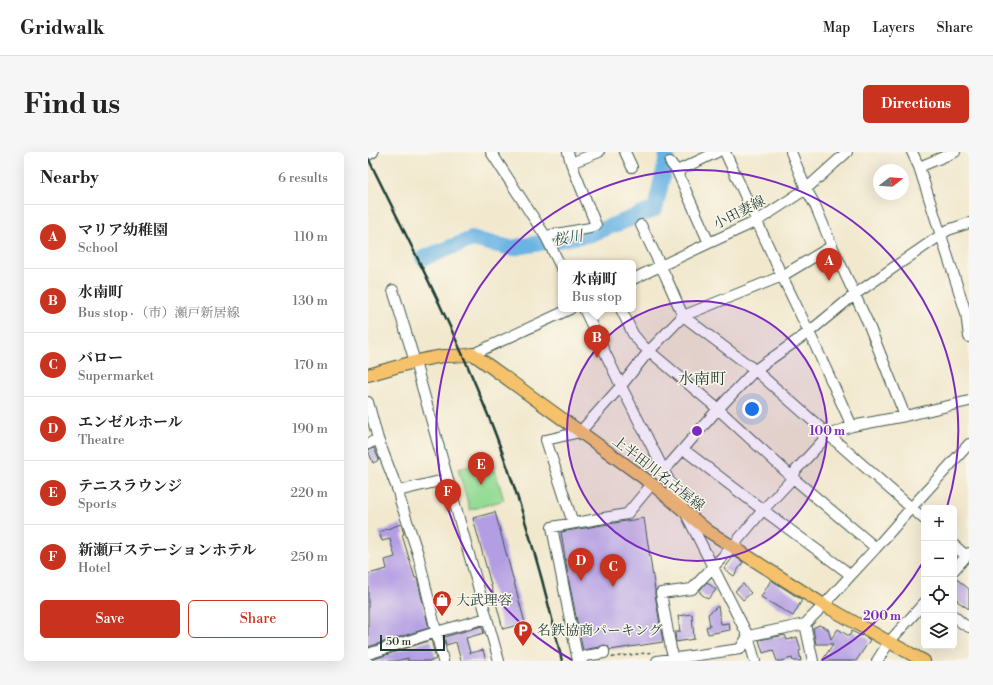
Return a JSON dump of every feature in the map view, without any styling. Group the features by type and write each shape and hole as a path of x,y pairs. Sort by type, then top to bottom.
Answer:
{"main road":[{"path":"368,375 415,362 444,356 473,354"},
{"name":"上半田川名古屋線","path":"473,354 652,484 708,531 824,605 924,661"}],"street":[{"path":"368,155 374,152"},
{"path":"491,152 546,237 558,261"},
{"path":"546,237 590,228 596,225 568,152"},
{"path":"572,163 599,152"},
{"path":"625,152 632,167"},
{"path":"676,171 717,152"},
{"path":"725,152 852,426"},
{"path":"791,152 806,189 815,205 854,295 868,323 906,416"},
{"name":"小田妻線","path":"636,279 757,221 806,189 847,152"},
{"path":"912,152 919,167 966,313 969,337"},
{"path":"919,167 955,152"},
{"path":"670,162 676,171 709,243"},
{"path":"664,470 754,370 809,332 854,295 941,234 948,230 969,224"},
{"path":"641,225 683,316 754,370 921,517"},
{"path":"573,523 546,440 580,432 621,386 649,351 683,316 782,276 832,246"},
{"path":"393,290 415,362 499,661"},
{"path":"473,354 564,312"},
{"path":"585,312 621,386 748,636 755,661"},
{"path":"622,312 633,334 642,345 718,409 792,478 876,548"},
{"path":"673,654 661,593 692,589 732,547 792,478 796,470 828,435 852,426 906,416 969,401"},
{"path":"368,402 378,439 398,492 418,554 443,661"},
{"path":"368,444 378,439"},
{"path":"657,661 673,654 687,659 740,649 748,636 805,624 876,548 969,444"},
{"path":"683,450 851,575"},
{"path":"398,492 448,478"},
{"path":"578,661 552,527 627,514 652,484"},
{"path":"957,547 968,555 957,567"},
{"path":"877,661 888,642 921,606"},
{"path":"368,654 436,632 487,618"},
{"path":"957,619 969,627"},
{"path":"805,624 813,661"},
{"path":"581,661 585,656 606,656"}],"path":[{"path":"606,656 613,657 663,651 673,654"}],"green space":[{"path":"492,460 504,500 470,510 458,469"}],"building":[{"path":"374,448 379,460 373,463 368,450"},
{"path":"495,512 525,623 503,629 473,518"},
{"path":"644,518 663,642 610,650 608,646 604,645 583,650 569,582 561,532"},
{"path":"401,524 404,534 402,535 415,578 417,578 429,628 368,647 368,574 387,569 385,560 395,557 390,539 382,541 379,532"},
{"path":"734,556 743,562 734,576 724,569"},
{"path":"957,579 969,589 969,609 957,601"},
{"path":"771,580 802,600 793,616 761,597"},
{"path":"707,582 716,590 708,599 700,593 700,590"},
{"path":"743,584 751,593 743,600 735,591"},
{"path":"718,606 721,624 729,623 730,630 708,634 706,627 710,626 708,614"},
{"path":"692,614 694,639 676,642 675,632 680,632 678,616"},
{"path":"819,625 828,629 831,639 838,629 849,636 852,631 870,640 856,661 822,661 833,644 816,644 813,628"},
{"path":"482,626 484,633 466,638 470,653 483,650 486,661 461,661 456,642 446,645 444,637"},
{"path":"785,635 787,640 797,637 801,650 799,651 801,661 793,661 792,658 777,661 773,650 763,653 759,640"},
{"path":"431,640 436,659 431,661 408,661 408,658 396,661 371,661 371,660"}],"waterway":[{"name":"桜川","path":"423,258 472,239 511,248 591,234 655,209 667,157 666,152"}],"railway":[{"path":"368,158 446,317 475,382 500,445 530,536 562,661"}],"place":[{"name":"マリア幼稚園","path":"829,281"},
{"name":"水南町","path":"597,358"},
{"name":"テニスラウンジ","path":"481,485"},
{"name":"新瀬戸ステーションホテル","path":"448,512"},
{"name":"エンゼルホール","path":"581,581"},
{"name":"バロー","path":"613,587"},
{"name":"大武理容","path":"442,617"},
{"name":"名鉄協商パーキング","path":"523,647"}],"district":[{"name":"水南町","path":"702,378"}]}
